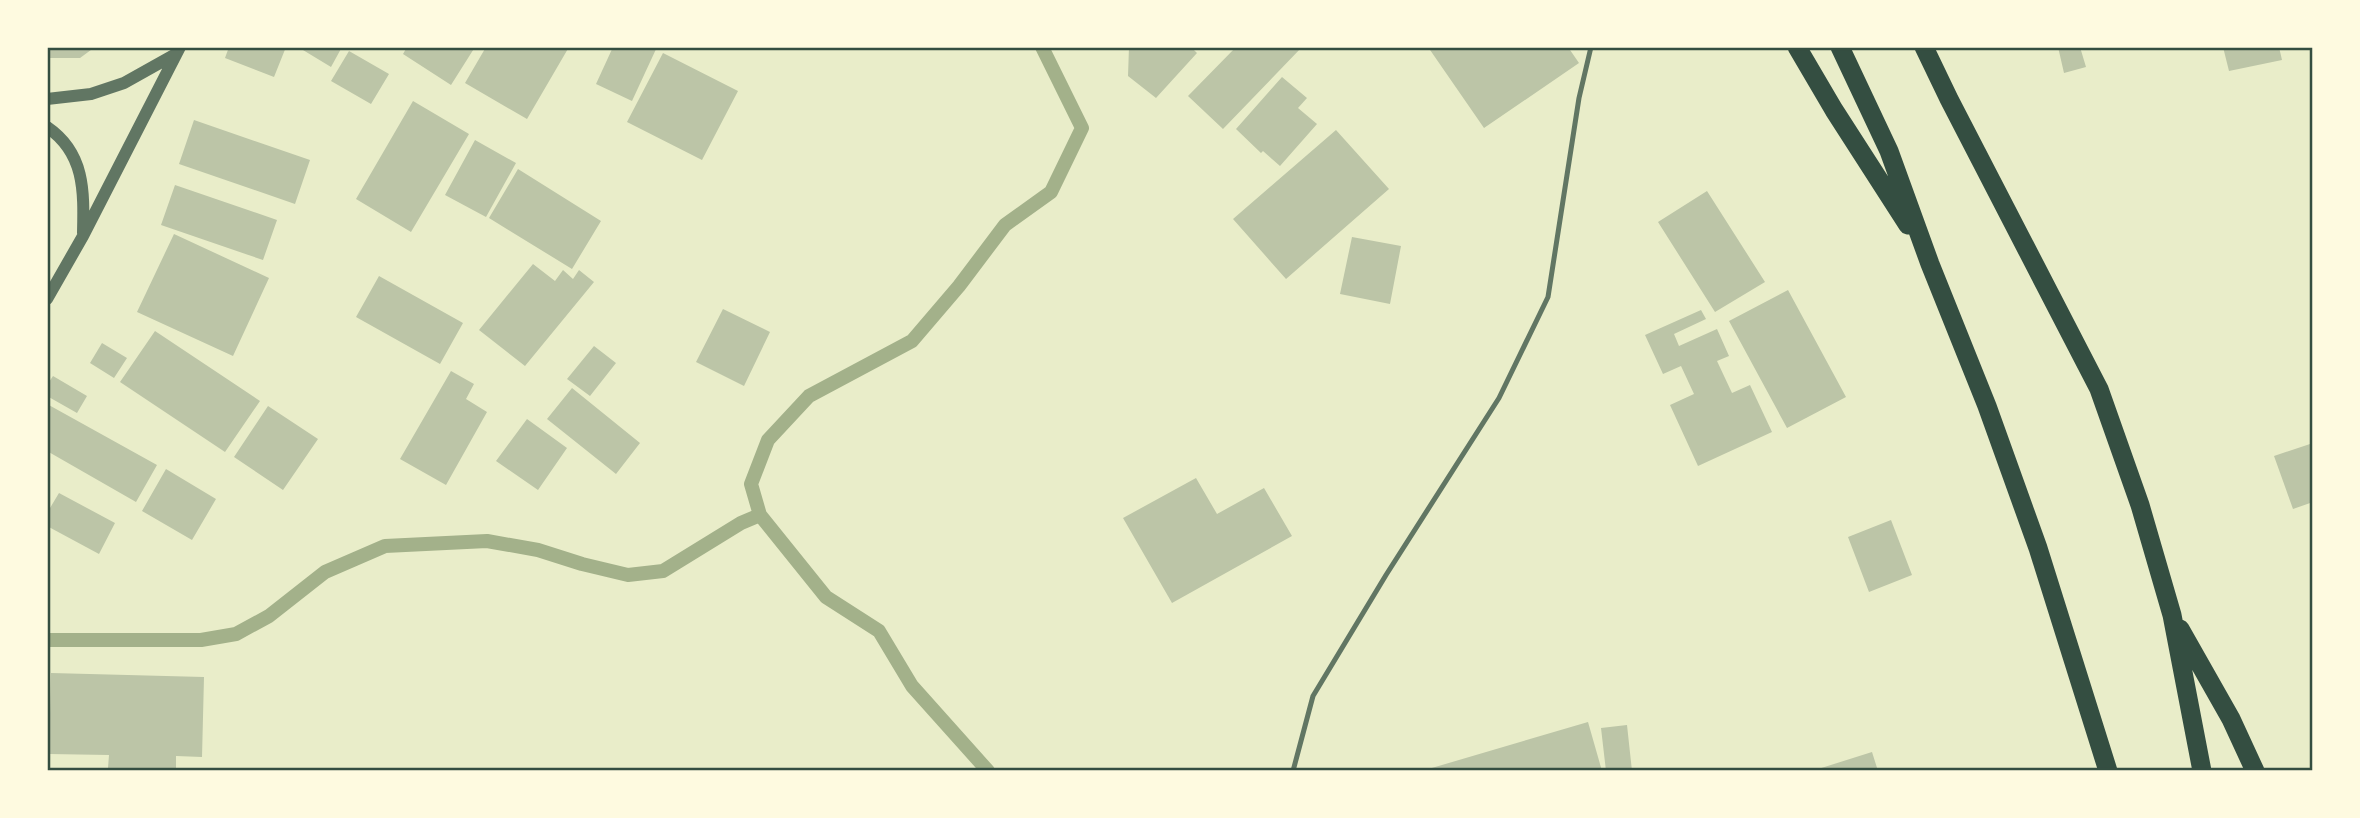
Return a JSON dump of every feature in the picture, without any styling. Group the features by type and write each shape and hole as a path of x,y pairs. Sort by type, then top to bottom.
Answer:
{"highway":[{"path":"1797,47 1926,253"},
{"path":"1840,47 1889,150 1926,253 1987,406 2038,548 2108,771"},
{"path":"1924,47 2099,389 2140,505 2172,615 2202,771"},
{"path":"2172,615 2231,719 2255,771"}],"street":[{"path":"47,99 91,94 124,83 178,50"},
{"path":"47,299 83,236 178,50"},
{"path":"47,127 74,153 84,192 83,236"}],"lane":[{"path":"1293,771 1313,696 1386,575 1499,398 1548,296 1578,98 1591,47"}],"building":[{"path":"47,47 95,47 80,58 47,58"},
{"path":"229,47 286,47 274,77 225,58"},
{"path":"298,47 342,47 331,67"},
{"path":"407,47 475,47 451,85 403,54"},
{"path":"486,47 569,47 527,119 465,83"},
{"path":"613,47 657,47 632,101 596,84"},
{"path":"1129,47 1191,47 1197,53 1156,98 1128,76"},
{"path":"1236,47 1302,47 1223,129 1188,96"},
{"path":"1428,47 1568,47 1579,63 1484,128"},
{"path":"2058,47 2080,47 2086,67 2064,73"},
{"path":"2223,47 2279,47 2282,60 2229,71"},
{"path":"349,51 389,74 371,104 331,81"},
{"path":"663,53 738,91 702,160 627,122"},
{"path":"1282,77 1307,98 1298,108 1317,124 1280,166 1263,151 1261,153 1236,129"},
{"path":"413,101 469,134 411,232 356,199"},
{"path":"194,120 310,160 295,204 179,164"},
{"path":"1336,130 1389,189 1286,279 1233,219"},
{"path":"475,140 516,163 486,217 445,195"},
{"path":"518,169 601,221 572,269 489,218"},
{"path":"175,185 277,220 263,260 161,225"},
{"path":"1707,191 1765,282 1715,312 1658,222"},
{"path":"174,234 269,278 233,356 137,312"},
{"path":"1352,237 1401,246 1390,304 1340,294"},
{"path":"533,264 555,281 563,270 573,279 579,270 594,282 525,366 479,330"},
{"path":"379,276 463,323 440,364 356,317"},
{"path":"1788,290 1846,397 1787,428 1729,321"},
{"path":"723,309 770,332 744,386 696,362"},
{"path":"1701,310 1706,319 1674,334 1679,346 1717,329 1729,356 1717,361 1732,393 1750,385 1772,432 1698,466 1670,405 1694,394 1681,366 1663,374 1645,335"},
{"path":"155,331 260,401 225,452 120,382"},
{"path":"102,343 127,358 114,378 90,363"},
{"path":"594,346 616,363 590,396 567,379"},
{"path":"451,371 474,384 466,399 487,412 446,485 400,459"},
{"path":"53,376 87,396 77,413 47,396 47,385"},
{"path":"572,388 640,443 616,474 547,419"},
{"path":"47,404 157,465 136,502 47,451"},
{"path":"268,406 318,439 283,490 234,457"},
{"path":"527,419 567,448 538,490 496,461"},
{"path":"2313,443 2313,502 2293,509 2274,456"},
{"path":"166,469 216,499 192,540 142,511"},
{"path":"1196,478 1217,514 1264,488 1292,536 1172,603 1123,518"},
{"path":"59,493 115,523 99,554 47,526 47,513"},
{"path":"1891,520 1912,575 1869,592 1848,537"},
{"path":"51,673 204,677 202,757 176,756 176,770 108,768 109,755 49,754"},
{"path":"1588,722 1602,771 1425,771 1425,770"},
{"path":"1627,725 1632,771 1606,771 1601,728"},
{"path":"1872,752 1878,771 1815,771 1815,770"}],"waterway":[{"path":"988,771 912,686 879,631 826,597 760,515 751,484 768,440 809,396 912,341 959,286 1005,225 1051,192 1082,128 1042,47"},
{"path":"47,640 201,640 236,634 269,616 325,572 385,546 487,541 538,550 628,575 663,571 741,523 760,515"}]}
